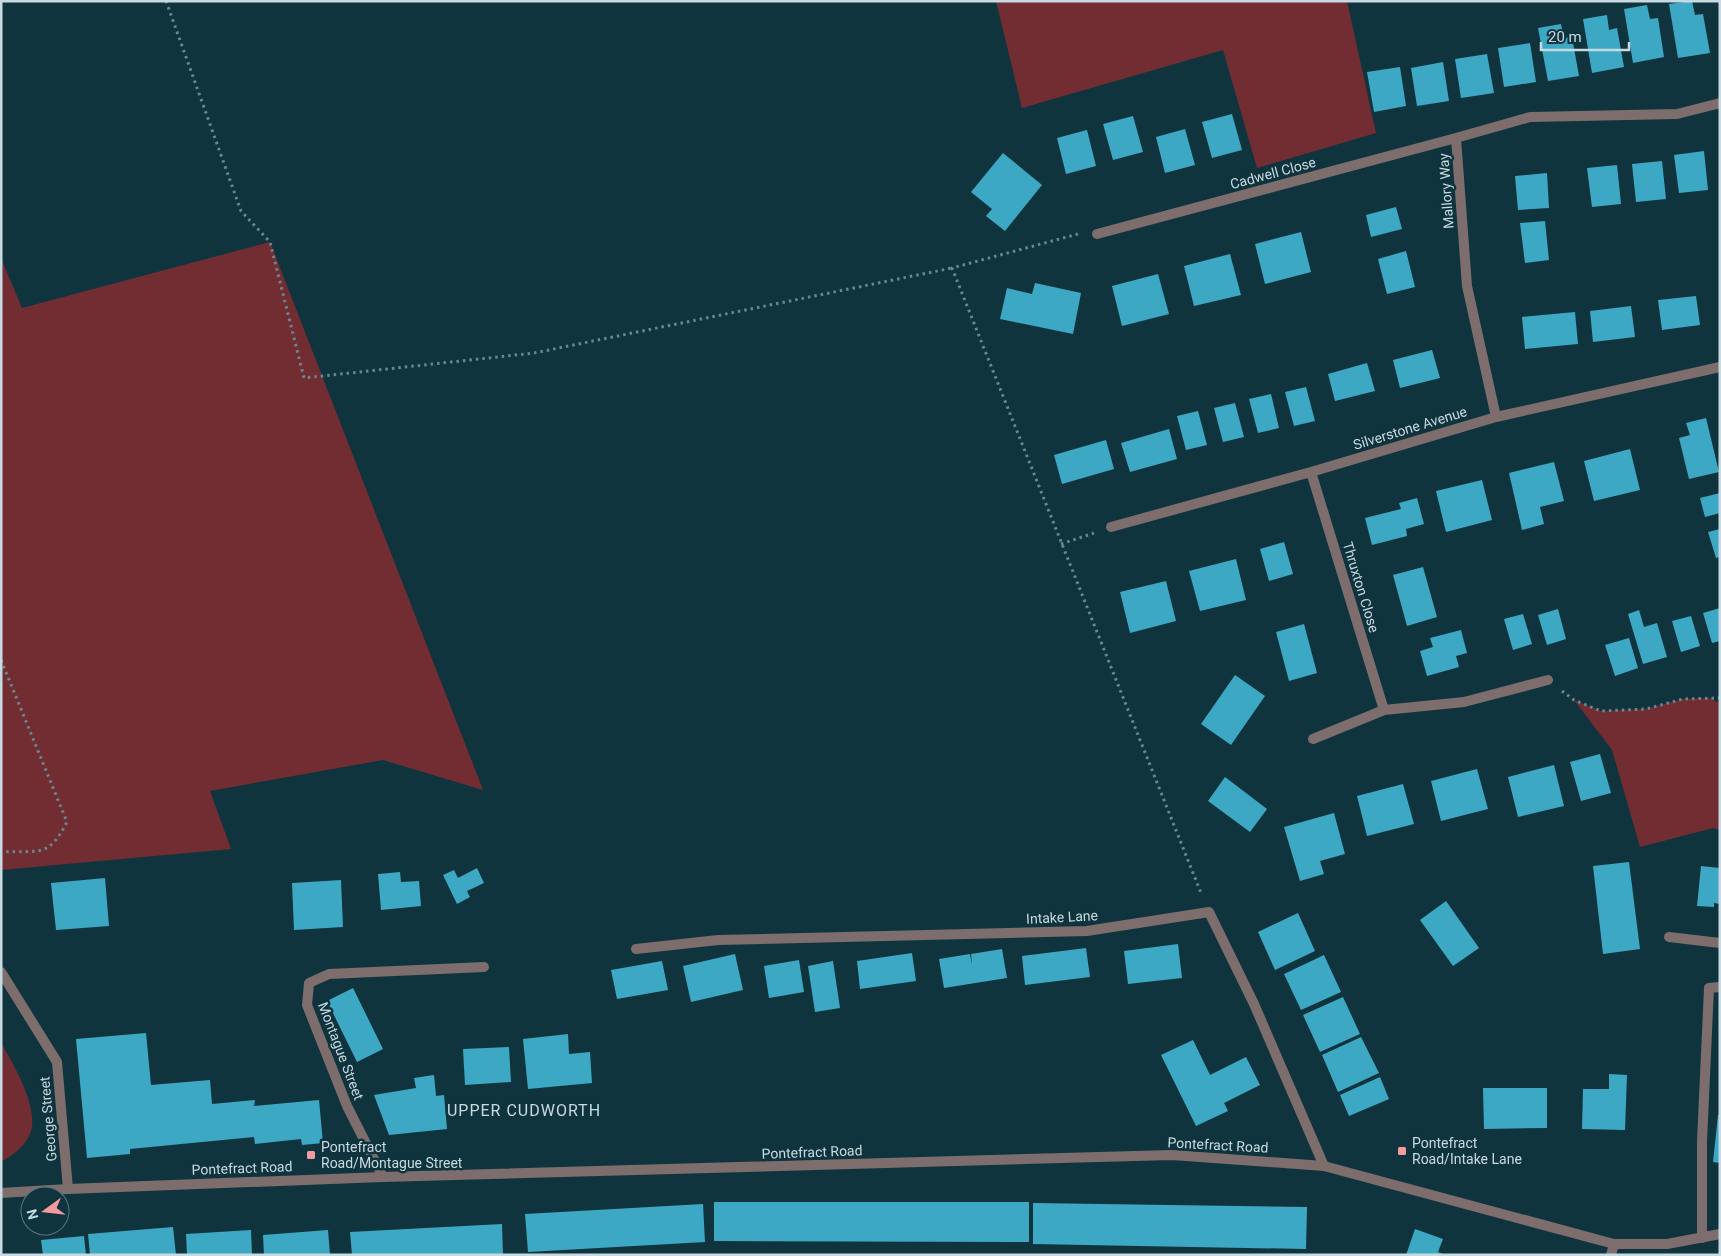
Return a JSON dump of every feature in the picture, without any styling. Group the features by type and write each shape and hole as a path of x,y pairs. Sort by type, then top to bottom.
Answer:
{"street":[{"name":"Mallory Way","path":"1496,417 1467,286 1456,138 1530,117 1677,114 1720,103"},
{"name":"Cadwell Close","path":"1097,234 1456,138"},
{"name":"Silverstone Avenue","path":"1111,527 1311,472 1496,417 1720,366"},
{"name":"Thruxton Close","path":"1311,472 1384,710"},
{"path":"1313,739 1384,710 1464,702 1548,680"},
{"path":"1209,912 1254,1004 1324,1166"},
{"name":"Intake Lane","path":"636,949 718,940 1088,931 1209,912"},
{"path":"1669,937 1720,943"},
{"name":"Montague Street","path":"383,1177 347,1106 306,1005 309,983 329,974 484,967"},
{"name":"George Street","path":"1,972 57,1062 68,1186"},
{"path":"1702,1238 1702,1142 1709,988 1720,988"},
{"name":"Pontefract Road","path":"70,1188 383,1177 1172,1155 1324,1166 1613,1250 1667,1244 1720,1234"},
{"name":"Pontefract Road","path":"1,1193 20,1192"}],"path":[{"path":"166,1 241,211 270,242 304,378 534,353 952,268 1074,234 1097,234"},
{"path":"952,268 1209,912"},
{"path":"1061,544 1111,527"},
{"path":"1,660 67,822 56,842 47,849 1,852"},
{"path":"1548,680 1574,700 1601,711 1646,709 1684,699 1720,698"}],"shaded area":[{"path":"996,1 1347,1 1376,133 1257,168 1223,50 1022,108"},
{"path":"270,242 483,790 383,760 210,791 231,849 1,870 1,258 22,308"},
{"path":"1709,698 1720,703 1720,830 1713,828 1640,847 1612,750 1574,700 1601,711 1646,709 1683,699"},
{"path":"1,1043 19,1075 29,1101 32,1126 29,1136 21,1148 1,1162"}],"building":[{"path":"1692,1 1695,15 1703,14 1710,53 1678,58 1669,4"},
{"path":"1647,5 1650,19 1658,18 1664,57 1633,63 1624,9"},
{"path":"1607,15 1609,30 1617,28 1624,67 1592,73 1583,19"},
{"path":"1561,24 1564,38 1572,37 1579,76 1548,81 1538,28"},
{"path":"1530,43 1536,82 1504,87 1498,48"},
{"path":"1487,54 1494,93 1461,98 1455,59"},
{"path":"1443,62 1449,101 1417,106 1411,68"},
{"path":"1400,67 1406,106 1374,112 1367,72"},
{"path":"1232,114 1242,150 1212,158 1202,122"},
{"path":"1133,116 1143,152 1113,160 1103,124"},
{"path":"1185,129 1195,165 1165,173 1156,137"},
{"path":"1087,130 1096,166 1066,174 1057,138"},
{"path":"1704,151 1708,190 1679,193 1674,155"},
{"path":"1003,153 1042,185 1005,231 986,216 992,209 971,192"},
{"path":"1662,161 1666,199 1636,202 1632,164"},
{"path":"1617,165 1621,204 1592,207 1587,168"},
{"path":"1547,173 1549,208 1518,210 1515,176"},
{"path":"1396,207 1402,229 1371,237 1366,215"},
{"path":"1545,221 1549,260 1525,263 1520,223"},
{"path":"1301,232 1311,272 1265,284 1255,244"},
{"path":"1406,251 1415,287 1387,294 1378,259"},
{"path":"1230,254 1241,295 1194,306 1184,266"},
{"path":"1158,274 1169,314 1122,326 1112,286"},
{"path":"1035,283 1081,293 1073,334 1000,319 1007,288 1032,294"},
{"path":"1696,296 1700,325 1662,330 1658,300"},
{"path":"1631,306 1635,337 1593,342 1590,311"},
{"path":"1575,312 1578,344 1525,349 1522,317"},
{"path":"1432,350 1440,378 1400,388 1393,360"},
{"path":"1367,363 1375,391 1335,401 1328,374"},
{"path":"1306,387 1315,421 1294,426 1285,392"},
{"path":"1271,394 1279,428 1258,433 1249,399"},
{"path":"1235,403 1244,437 1223,442 1214,408"},
{"path":"1198,411 1207,445 1186,450 1177,416"},
{"path":"1706,418 1719,472 1689,479 1679,438 1690,435 1686,423"},
{"path":"1169,429 1177,459 1130,472 1121,443"},
{"path":"1106,440 1114,469 1062,484 1054,455"},
{"path":"1630,449 1640,490 1594,501 1584,461"},
{"path":"1554,462 1564,501 1540,507 1544,524 1522,530 1509,473"},
{"path":"1482,480 1492,520 1446,532 1436,491"},
{"path":"1720,493 1720,513 1705,517 1700,498"},
{"path":"1417,498 1424,524 1406,529 1407,536 1372,545 1365,518 1401,509 1399,503"},
{"path":"1720,529 1720,557 1716,558 1708,532"},
{"path":"1284,542 1293,574 1269,581 1260,549"},
{"path":"1236,559 1246,600 1200,611 1189,571"},
{"path":"1423,567 1437,617 1407,626 1393,575"},
{"path":"1166,581 1176,621 1130,633 1120,592"},
{"path":"1720,608 1720,641 1712,643 1703,613"},
{"path":"1558,609 1566,639 1547,645 1538,615"},
{"path":"1639,610 1644,627 1657,623 1667,657 1643,664 1628,614"},
{"path":"1523,614 1532,644 1513,650 1504,619"},
{"path":"1691,616 1700,646 1681,652 1672,621"},
{"path":"1304,624 1317,673 1289,681 1276,632"},
{"path":"1461,630 1467,653 1456,656 1459,667 1427,676 1420,651 1433,647 1430,638"},
{"path":"1629,638 1638,668 1615,676 1605,645"},
{"path":"1235,675 1265,696 1231,745 1201,724"},
{"path":"1600,754 1611,793 1581,801 1570,762"},
{"path":"1554,765 1564,806 1518,817 1508,777"},
{"path":"1477,769 1488,809 1441,821 1431,781"},
{"path":"1225,777 1267,809 1250,832 1208,801"},
{"path":"1403,784 1414,824 1367,836 1357,796"},
{"path":"1334,813 1345,854 1320,861 1324,874 1300,881 1284,827"},
{"path":"1629,862 1640,949 1603,954 1593,866"},
{"path":"1701,866 1720,868 1720,904 1714,903 1714,907 1697,906"},
{"path":"477,868 484,883 467,891 470,897 457,904 443,875 454,870 458,878"},
{"path":"400,872 401,882 419,881 421,906 381,910 378,874"},
{"path":"105,878 109,926 56,930 51,883"},
{"path":"341,880 343,927 294,930 292,883"},
{"path":"1446,901 1479,948 1453,966 1420,920"},
{"path":"1298,913 1315,951 1275,970 1258,932"},
{"path":"1178,944 1182,978 1128,984 1124,951"},
{"path":"1086,948 1090,977 1025,985 1022,956"},
{"path":"1002,949 1007,978 944,988 939,959 970,954 972,965 971,954"},
{"path":"912,953 916,981 860,989 857,961"},
{"path":"735,954 743,990 691,1002 683,966"},
{"path":"1324,955 1341,992 1301,1010 1284,974"},
{"path":"799,960 804,992 769,998 764,966"},
{"path":"662,961 668,990 617,999 611,970"},
{"path":"833,961 840,1008 815,1012 808,966"},
{"path":"353,988 383,1049 357,1062 327,1001"},
{"path":"1343,997 1360,1034 1320,1052 1303,1015"},
{"path":"146,1033 151,1085 210,1080 212,1104 255,1100 254,1106 319,1100 323,1143 302,1145 301,1139 255,1144 254,1137 130,1149 130,1154 87,1158 76,1039"},
{"path":"568,1034 569,1054 590,1052 592,1083 528,1089 523,1039"},
{"path":"1361,1037 1379,1073 1338,1092 1322,1055"},
{"path":"1193,1040 1210,1075 1246,1057 1260,1085 1224,1103 1228,1111 1196,1126 1161,1055"},
{"path":"509,1047 511,1082 465,1085 463,1049"},
{"path":"1609,1074 1627,1075 1625,1130 1582,1129 1583,1089 1609,1089"},
{"path":"434,1075 436,1096 444,1095 447,1129 389,1135 374,1095 416,1088 414,1078"},
{"path":"1380,1077 1389,1099 1349,1116 1340,1095"},
{"path":"1483,1088 1547,1088 1547,1128 1484,1129"},
{"path":"1718,1115 1720,1115 1720,1163 1713,1162"},
{"path":"714,1202 1029,1202 1029,1242 714,1241"},
{"path":"1033,1203 1307,1207 1306,1249 1033,1244"},
{"path":"703,1204 705,1242 528,1252 525,1214"},
{"path":"502,1224 503,1255 352,1255 350,1232"},
{"path":"173,1227 176,1255 90,1255 88,1234"},
{"path":"1415,1229 1443,1239 1438,1252 1445,1255 1406,1255"},
{"path":"251,1230 252,1255 187,1255 186,1234"},
{"path":"328,1230 330,1255 264,1255 263,1235"},
{"path":"84,1236 86,1255 43,1255 41,1240"}],"place":[{"name":"Pontefract Road/Intake Lane","path":"1402,1151"},
{"name":"Pontefract Road/Montague Street","path":"311,1155"}],"district":[{"name":"UPPER CUDWORTH","path":"524,1110"}]}
